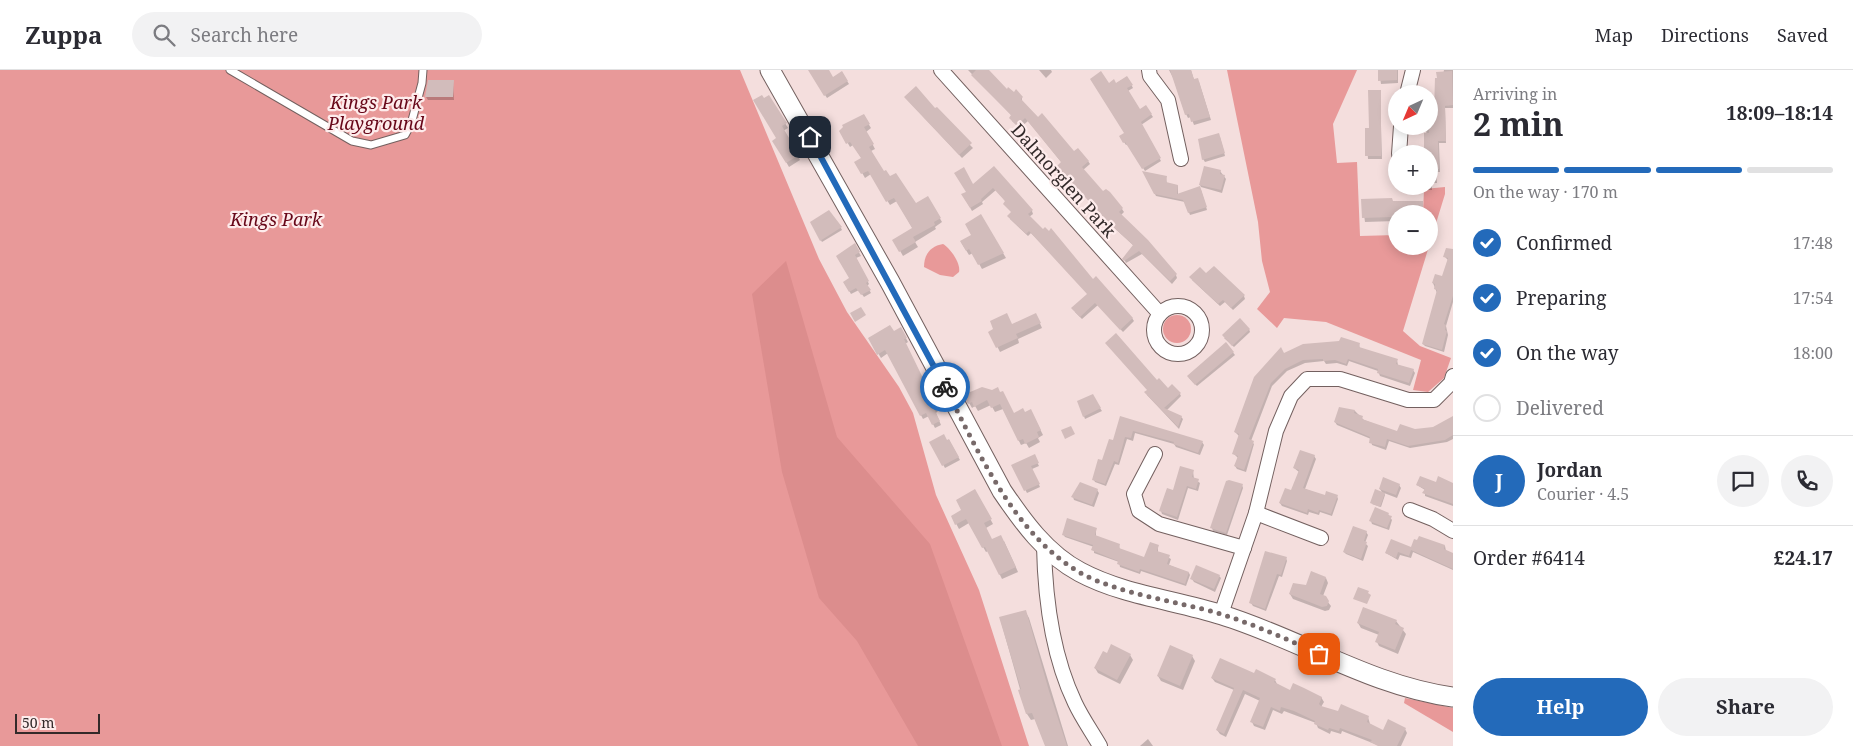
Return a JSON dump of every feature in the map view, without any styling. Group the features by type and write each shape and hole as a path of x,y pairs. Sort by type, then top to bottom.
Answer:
{"street":[{"path":"770,70 890,282 1002,491 1044,546 1079,572 1111,585 1221,614 1272,632 1366,675 1453,697"},
{"name":"Dalmorglen Park","path":"941,70 1160,314"},
{"path":"1149,70 1150,76 1168,100 1181,159"},
{"path":"1409,85 1413,70"},
{"path":"1221,614 1256,513 1276,432 1292,396 1307,379 1340,379 1408,400 1434,400 1451,382 1453,376"},
{"path":"1155,454 1134,494 1139,511 1159,524 1244,548"},
{"path":"1410,510 1433,518 1453,531"},
{"path":"1256,513 1321,538"},
{"path":"1044,546 1045,594 1057,651 1074,702 1100,746"}],"lane":[{"path":"230,70 352,141 371,146 405,134 412,124 422,83 423,70"}],"green space":[{"path":"0,70 740,70 819,259 847,312 899,387 913,413 936,495 979,590 1029,746 0,746"},
{"path":"1227,70 1357,70 1333,124 1337,163 1357,162 1360,236 1388,235 1388,255 1426,255 1403,331 1420,346 1451,358 1444,378 1428,392 1413,390 1421,360 1326,322 1284,318 1277,328 1257,309 1270,292 1262,261 1258,222"},
{"path":"1445,187 1445,194 1438,217 1438,205 1423,205 1424,195 1438,195 1438,188"},
{"path":"943,244 952,252 957,260 959,272 953,277 940,275 924,267 925,259 931,249"},
{"path":"1177,315 1187,319 1191,329 1187,339 1177,343 1167,339 1163,329 1167,319"},
{"path":"1405,698 1453,708 1453,732 1404,703"}],"shaded area":[{"path":"786,261 837,437 930,544 1002,746 918,746 857,641 819,598 782,472 752,294"}],"building":[{"path":"808,70 829,70 833,77 842,71 848,81 824,96"},
{"path":"976,70 989,70 1007,89 1008,87 1014,92 1016,89 1023,97 1021,99 1038,117 1042,113 1074,151 1078,148 1089,161 1082,167 1103,191 1106,189 1110,192 1123,208 1119,212 1148,240 1177,274 1170,281 1139,251 1124,261 1122,259 1133,245 1106,220 1057,166 1061,162 1025,118 1017,126 1009,118 1011,115 971,75"},
{"path":"1170,70 1191,70 1194,79 1198,78 1210,117 1191,122 1189,114 1185,115"},
{"path":"1378,70 1397,70 1397,80 1378,81"},
{"path":"1101,71 1109,83 1114,79 1116,83 1127,76 1133,85 1127,88 1140,109 1146,105 1152,114 1141,122 1161,158 1142,169 1125,142 1123,143 1119,136 1124,133 1090,79"},
{"path":"1452,71 1453,105 1445,106 1446,141 1438,141 1439,169 1438,145 1424,145 1424,135 1438,135 1438,85 1435,85 1435,78 1437,78 1436,72"},
{"path":"428,80 454,80 453,97 425,97"},
{"path":"916,86 935,108 937,107 972,143 959,155 904,97"},
{"path":"1368,90 1381,90 1381,156 1365,156 1365,128 1369,128"},
{"path":"762,95 764,98 769,95 787,123 782,126 799,155 786,163 772,141 776,138 753,100"},
{"path":"864,114 870,124 864,127 874,144 869,147 884,171 886,170 890,176 896,173 916,203 928,196 941,218 934,222 935,225 913,237 916,242 899,252 892,240 912,228 894,198 886,202 868,171 861,174 854,162 861,158 850,142 846,144 839,131 843,127 842,125"},
{"path":"1219,133 1225,153 1202,160 1198,139"},
{"path":"994,166 1033,210 1028,214 1043,229 1045,227 1049,231 1051,228 1093,279 1096,276 1133,318 1120,330 1095,303 1080,317 1071,308 1087,294 1029,231 1026,234 1007,216 1011,212 1003,204 1005,201 993,188 981,199 982,201 970,208 961,194 966,192 954,173 964,167 973,184"},
{"path":"1204,166 1221,170 1220,174 1225,175 1221,190 1199,185"},
{"path":"1142,171 1167,176 1166,182 1178,185 1177,194 1200,186 1207,207 1188,213 1183,200 1154,194"},
{"path":"1392,198 1393,201 1423,201 1423,205 1388,205 1388,217 1362,218 1361,199"},
{"path":"829,210 842,227 820,241 810,222"},
{"path":"981,214 1004,253 978,265 969,249 966,251 960,241 971,235 965,224"},
{"path":"855,243 860,252 855,255 869,281 866,283 871,290 861,295 856,288 849,292 843,282 849,278 836,256"},
{"path":"1446,248 1453,249 1453,296 1444,324 1447,331 1442,350 1422,344 1437,290 1434,289 1435,284 1432,283 1435,274 1442,276 1448,258 1443,257"},
{"path":"1214,266 1245,295 1231,308 1223,300 1218,304 1189,277 1200,267 1206,273"},
{"path":"861,307 866,315 855,322 850,313"},
{"path":"1007,313 1012,324 1036,313 1041,323 1016,334 1018,338 996,348 988,332 993,329 990,321"},
{"path":"1240,318 1250,329 1232,346 1222,335"},
{"path":"890,325 894,331 901,327 907,338 904,339 937,407 934,409 940,421 932,425 926,413 920,416 885,350 877,355 868,338"},
{"path":"1116,333 1157,380 1159,378 1168,388 1172,384 1181,393 1164,408 1182,416 1178,427 1144,392 1147,390 1105,343"},
{"path":"1341,337 1360,343 1359,347 1398,359 1396,364 1414,369 1409,383 1377,373 1378,369 1348,359 1346,364 1335,360 1303,360 1285,369 1271,383 1249,439 1254,441 1244,470 1234,466 1238,456 1232,454 1239,434 1234,432 1254,377 1281,347 1284,353 1303,344 1339,341"},
{"path":"1226,342 1234,352 1195,385 1187,376"},
{"path":"982,387 992,390 998,387 1000,392 1003,391 1014,413 1023,408 1025,412 1031,409 1041,430 1037,432 1039,437 1025,444 1023,439 1018,441 1000,404 991,408 987,400 974,407 972,402 968,404 963,395"},
{"path":"1093,394 1101,408 1083,417 1077,401"},
{"path":"1339,407 1355,410 1354,413 1363,416 1362,419 1397,431 1400,424 1415,429 1433,427 1453,416 1453,435 1445,440 1408,446 1387,439 1385,447 1369,443 1370,437 1334,422"},
{"path":"1120,416 1203,441 1198,453 1173,444 1174,442 1133,431 1131,438 1125,437 1118,463 1114,461 1105,484 1092,480 1098,459 1102,460 1109,439 1113,440"},
{"path":"1071,426 1075,434 1065,439 1061,430"},
{"path":"944,434 959,457 942,466 929,442"},
{"path":"1300,450 1315,455 1303,488 1325,495 1326,491 1338,495 1331,514 1319,510 1318,513 1308,509 1307,513 1279,503 1285,488 1291,490 1299,470 1293,468"},
{"path":"1035,454 1039,463 1031,466 1040,484 1024,491 1011,465"},
{"path":"1180,466 1194,470 1192,477 1199,479 1196,489 1187,486 1177,517 1159,511 1167,488 1173,490"},
{"path":"1420,476 1436,482 1438,476 1453,483 1453,504 1422,493 1425,489 1416,485"},
{"path":"1383,477 1400,484 1396,495 1379,489"},
{"path":"1229,480 1243,484 1226,533 1210,528 1226,481"},
{"path":"1080,482 1098,489 1092,505 1071,497"},
{"path":"975,489 992,519 984,523 992,539 1001,535 1016,567 999,575 985,547 982,548 966,519 955,525 951,516 961,510 956,500"},
{"path":"1375,489 1385,493 1380,507 1370,503"},
{"path":"1375,507 1392,516 1387,528 1369,521"},
{"path":"1067,518 1097,528 1095,535 1120,544 1119,548 1144,557 1150,542 1159,545 1157,551 1170,555 1167,564 1189,572 1185,584 1140,569 1139,572 1117,564 1118,561 1091,550 1093,545 1062,535"},
{"path":"1353,526 1367,531 1364,541 1367,542 1361,559 1343,552"},
{"path":"1419,536 1445,545 1444,549 1453,553 1453,569 1411,550 1409,556 1398,552 1396,558 1385,553 1391,539 1411,547 1414,539 1417,540"},
{"path":"1265,551 1287,557 1281,575 1277,574 1265,609 1249,603"},
{"path":"1196,565 1220,575 1214,589 1190,579"},
{"path":"1311,571 1326,577 1320,594 1326,596 1329,601 1327,606 1322,607 1289,594 1293,583 1306,585"},
{"path":"1358,587 1369,591 1368,593 1371,595 1367,604 1353,599"},
{"path":"1363,607 1397,620 1395,624 1404,628 1395,650 1375,642 1379,632 1357,623"},
{"path":"1026,610 1067,746 1045,746 1032,713 1026,714 1018,690 1021,689 999,617"},
{"path":"1111,644 1131,654 1117,680 1094,668 1103,651 1107,653"},
{"path":"1170,645 1193,655 1180,686 1157,676"},
{"path":"1220,658 1254,673 1256,669 1276,679 1274,682 1290,690 1293,683 1304,688 1322,697 1319,704 1321,706 1338,711 1341,704 1369,716 1367,722 1383,730 1388,719 1406,728 1397,746 1378,746 1370,742 1372,740 1340,728 1339,731 1329,728 1328,730 1314,724 1315,721 1281,707 1280,711 1271,707 1263,727 1250,722 1260,698 1243,690 1224,734 1216,730 1234,688 1211,678"}],"way so far":[{"path":"945,387 1002,491 1024,522 1044,546 1079,572 1111,585 1221,614 1272,632 1319,654"}],"route":[{"path":"810,137 945,387"}],"park label":[{"name":"Kings Park Playground","path":"376,112"},
{"name":"Kings Park","path":"276,219"}]}
